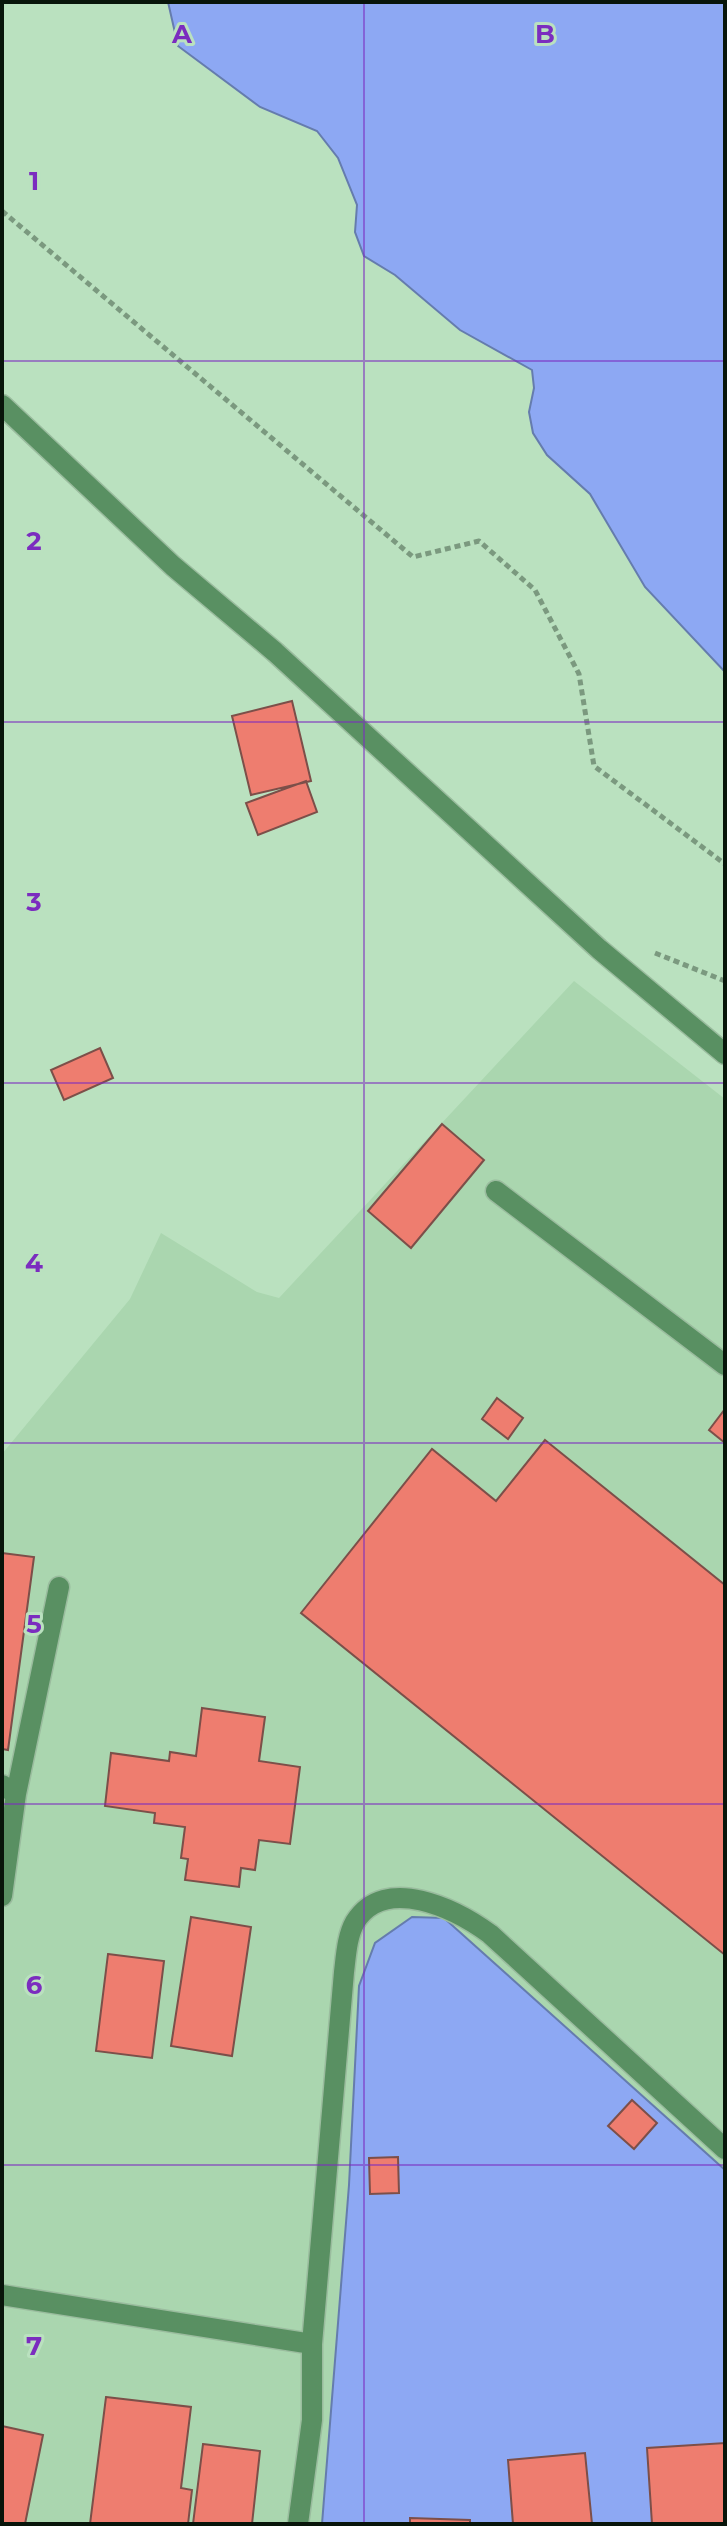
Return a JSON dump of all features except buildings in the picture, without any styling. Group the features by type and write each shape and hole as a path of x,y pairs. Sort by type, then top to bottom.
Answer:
{"street":[{"path":"2,405 173,566 275,652 599,949 725,1054"},
{"path":"496,1191 725,1365"},
{"path":"2,1896 9,1789 59,1587"},
{"path":"298,2524 312,2420 312,2344 344,1972 355,1922 384,1900 404,1898 433,1903 464,1915 490,1934 725,2149"},
{"path":"2,2295 312,2344"}],"path":[{"path":"2,211 413,557 479,541 535,590 579,674 594,766 725,864"}],"shaded area":[{"path":"574,981 725,1099 725,2524 2,2524 2,1454 130,1299 161,1233 257,1292 279,1298"}],"water":[{"path":"168,2 725,2 725,672 645,587 590,494 547,455 533,433 529,412 534,388 532,370 460,330 395,275 364,256 355,232 357,205 338,158 317,131 260,107 178,46"},
{"path":"412,1917 444,1918 725,2170 725,2524 322,2524 349,2185 359,1986 375,1943"}]}
